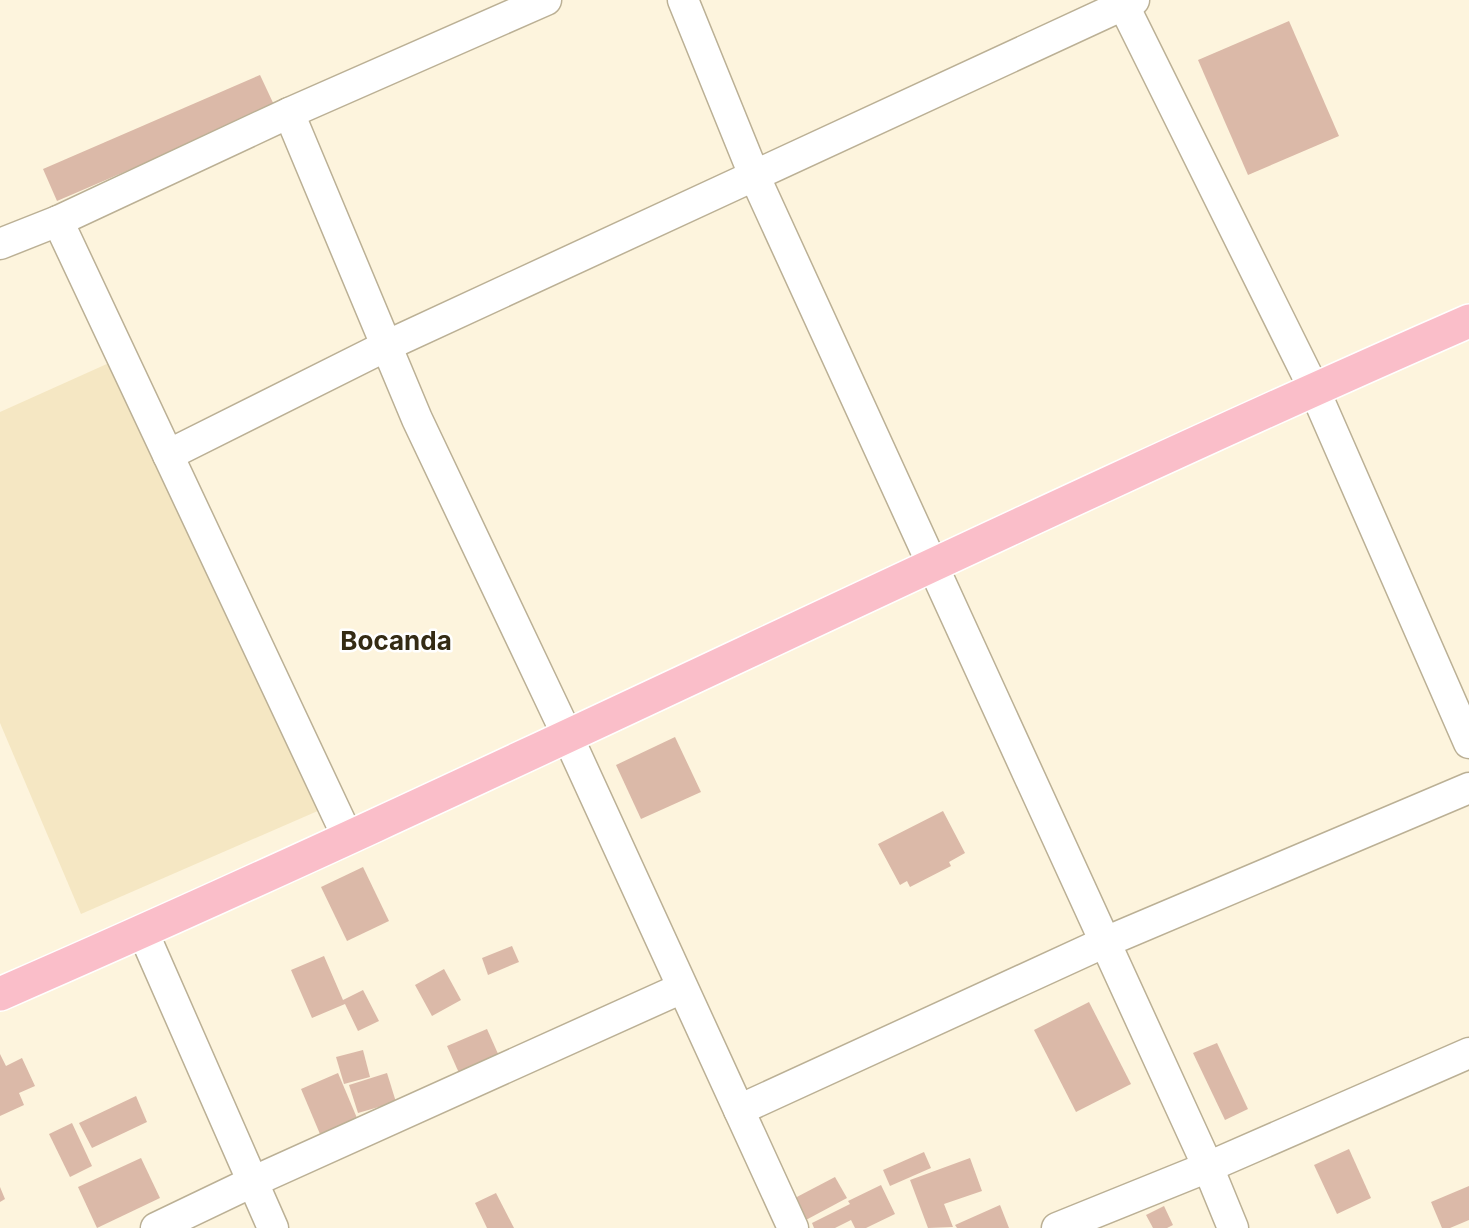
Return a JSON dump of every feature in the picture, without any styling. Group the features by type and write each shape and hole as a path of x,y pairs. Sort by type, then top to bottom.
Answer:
{"main road":[{"path":"0,994 143,932 568,737 933,564 1314,389 1469,321"}],"street":[{"path":"0,244 58,221 289,113 546,0"},
{"path":"683,0 754,175 933,564 1103,943 1208,1167 1233,1228"},
{"path":"168,455 386,346 1126,1 1314,389 1469,743"},
{"path":"289,113 417,419 568,737 793,1228"},
{"path":"58,221 348,838"},
{"path":"739,1110 1103,943 1469,788"},
{"path":"143,932 273,1228"},
{"path":"156,1228 252,1182 682,988"},
{"path":"1057,1228 1208,1167 1469,1053"}],"shaded area":[{"path":"109,363 320,810 81,914 0,723 0,412"}],"building":[{"path":"1289,21 1339,136 1248,175 1198,60"},
{"path":"260,75 275,107 57,201 43,169"},
{"path":"675,737 701,792 641,819 616,765"},
{"path":"943,811 965,853 949,862 951,866 910,887 907,881 900,885 878,844"},
{"path":"363,867 389,921 347,941 321,887"},
{"path":"512,946 519,962 488,975 482,958"},
{"path":"324,956 343,1000 363,990 379,1021 358,1031 345,1004 312,1018 291,970"},
{"path":"444,969 461,1000 432,1016 415,985"},
{"path":"1089,1002 1131,1084 1076,1112 1034,1030"},
{"path":"487,1029 499,1056 459,1073 447,1046"},
{"path":"1217,1043 1248,1109 1225,1120 1193,1053"},
{"path":"363,1050 370,1077 344,1084 336,1057"},
{"path":"0,1054 6,1066 22,1058 35,1086 19,1093 24,1105 0,1116"},
{"path":"338,1073 357,1118 320,1134 301,1089"},
{"path":"387,1073 396,1102 358,1113 349,1085"},
{"path":"136,1096 147,1122 92,1148 79,1123"},
{"path":"72,1123 92,1166 70,1177 49,1134"},
{"path":"1349,1149 1371,1198 1337,1214 1314,1165"},
{"path":"924,1152 931,1168 890,1186 883,1170"},
{"path":"141,1158 160,1198 97,1228 78,1187"},
{"path":"970,1158 982,1191 944,1204 953,1227 928,1228 910,1180"},
{"path":"835,1177 847,1198 804,1221 793,1199"},
{"path":"881,1185 895,1214 866,1228 855,1228 851,1220 835,1228 814,1228 812,1223 850,1204 848,1201"},
{"path":"1469,1186 1469,1220 1450,1228 1442,1228 1431,1202"},
{"path":"0,1187 5,1199 0,1202"},
{"path":"496,1193 514,1228 487,1228 475,1203"},
{"path":"1000,1205 1009,1228 957,1228 955,1225"},
{"path":"1164,1206 1173,1225 1167,1228 1153,1228 1146,1215"}],"district":[{"name":"Bocanda","path":"396,640"}]}
